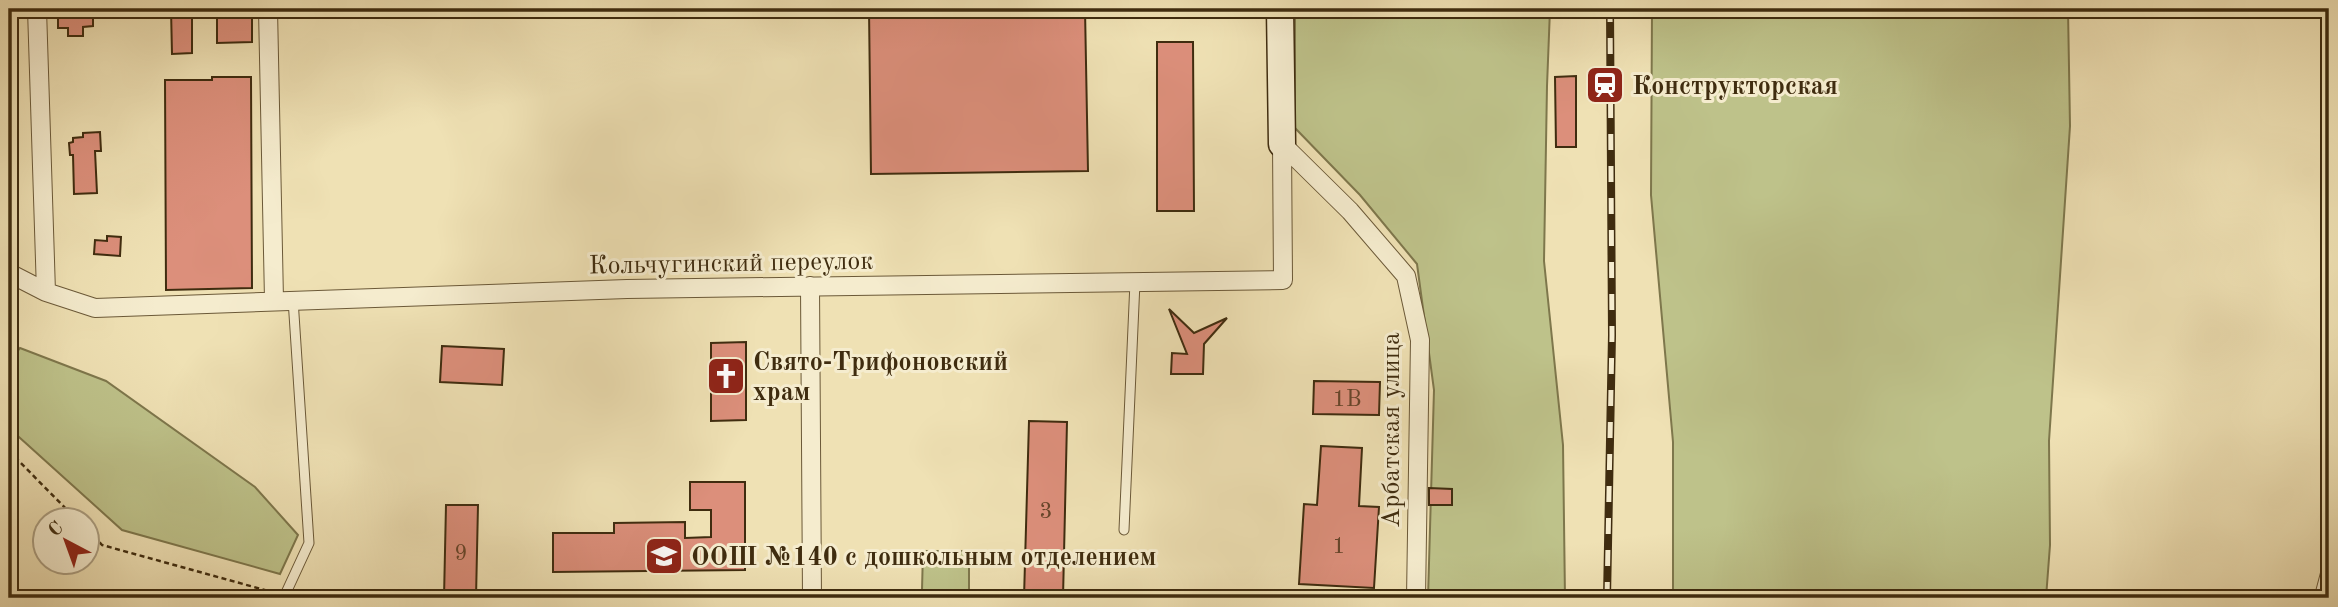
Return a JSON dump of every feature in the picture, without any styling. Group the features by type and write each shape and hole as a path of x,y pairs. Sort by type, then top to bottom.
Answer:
{"street":[{"path":"37,9 46,292"},
{"path":"268,9 274,300"},
{"path":"1280,9 1282,144"},
{"name":"Кольчугинский переулок","path":"9,273 46,292 95,308 627,289 1283,280 1282,144"},
{"name":"Арбатская улица","path":"1282,144 1350,211 1406,276 1420,340 1416,598"},
{"path":"810,286 811,598"}],"lane":[{"path":"1124,530 1135,282"},
{"path":"285,596 309,543 293,299"},
{"path":"2319,598 2329,561"}],"path":[{"path":"9,450 62,505"},
{"path":"102,545 285,596"}],"green space":[{"path":"1295,9 1550,9 1544,261 1563,445 1565,598 1428,598 1434,390 1417,264 1360,195 1295,128"},
{"path":"1652,9 2068,9 2070,126 2049,441 2050,545 2046,598 1673,598 1673,442 1651,195"},
{"path":"20,348 106,381 255,487 298,535 280,574 122,530 102,512 102,505 94,505 9,428 9,363"},
{"path":"923,551 969,551 969,590 922,590"}],"building":[{"path":"58,9 93,9 93,26 83,27 83,36 68,36 68,28 58,28"},
{"path":"171,9 192,9 192,53 172,54"},
{"path":"217,9 252,9 252,42 217,43"},
{"path":"869,9 1085,9 1088,171 871,174"},
{"path":"1157,42 1193,42 1194,211 1157,211"},
{"path":"1576,76 1576,147 1556,147 1555,77"},
{"path":"212,77 251,77 252,288 166,290 165,80 212,80"},
{"path":"100,132 101,151 95,151 97,193 74,194 73,155 70,155 69,143 73,142 73,138 83,137 83,133"},
{"path":"107,236 121,237 120,256 94,254 95,240 107,241"},
{"path":"1169,309 1194,333 1227,318 1204,344 1203,374 1171,374 1172,353 1187,354"},
{"path":"746,342 746,420 711,421 711,343"},
{"path":"442,346 504,349 502,385 440,382"},
{"path":"1314,381 1380,382 1379,415 1313,414"},
{"path":"1029,421 1067,422 1063,598 1024,598"},
{"path":"1321,446 1362,448 1359,506 1379,507 1374,588 1299,584 1304,504 1317,505"},
{"path":"690,482 745,482 745,570 553,572 553,533 614,533 614,523 685,522 685,538 711,537 711,510 690,510"},
{"path":"1429,488 1452,489 1452,505 1429,505"},
{"path":"446,505 478,505 476,598 444,598"}],"railway":[{"path":"1607,598 1612,335 1610,9"}],"place":[{"name":"Конструкторская","path":"1605,85"},
{"name":"Свято-Трифоновский храм","path":"726,376"},
{"name":"ООШ №140 с дошкольным отделением","path":"664,556"}]}
